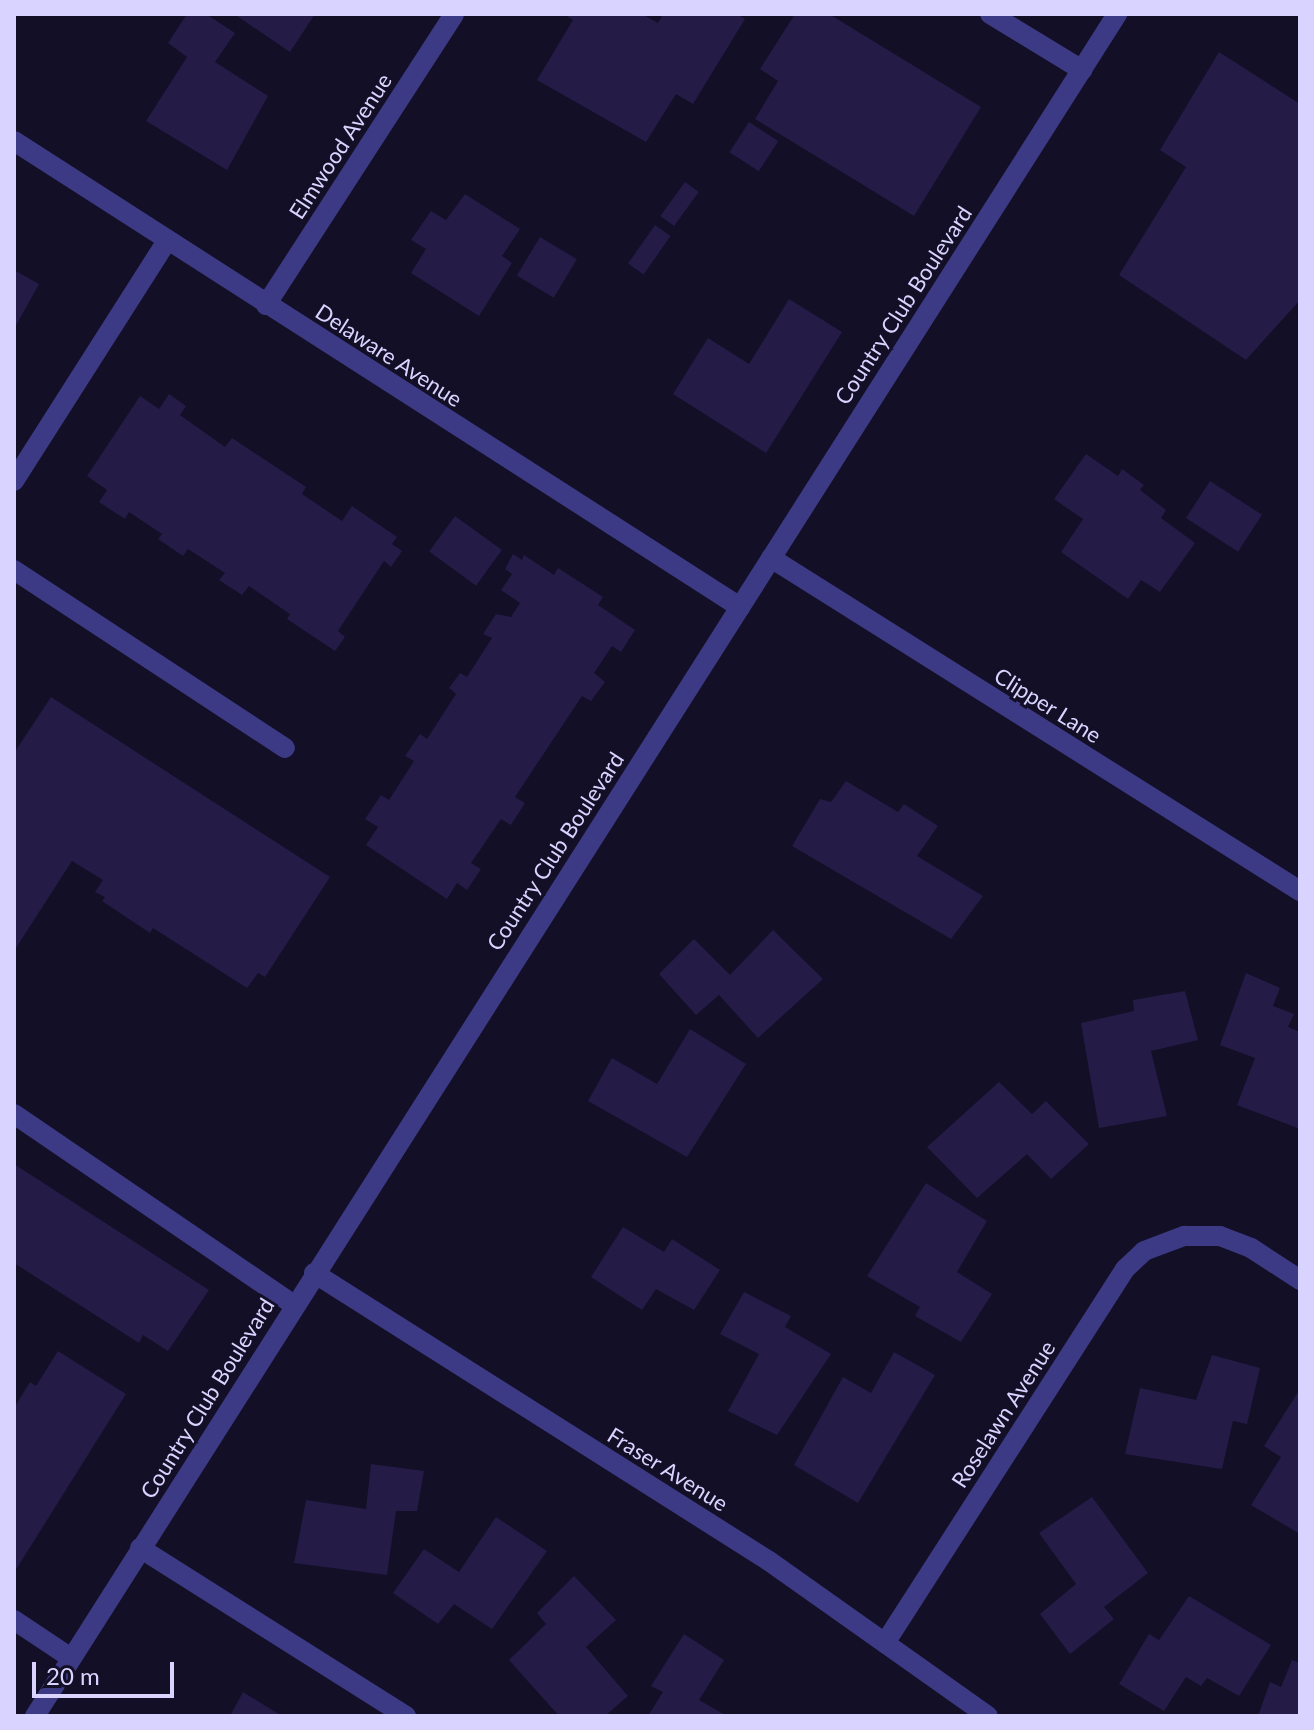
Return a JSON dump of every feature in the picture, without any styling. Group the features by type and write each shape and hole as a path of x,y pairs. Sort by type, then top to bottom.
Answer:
{"street":[{"name":"Elmwood Avenue","path":"266,305 454,14"},
{"path":"990,14 1082,70"},
{"name":"Country Club Boulevard","path":"35,1716 1117,14"},
{"name":"Delaware Avenue","path":"14,141 740,607"},
{"path":"14,481 167,241"},
{"name":"Clipper Lane","path":"771,558 1300,891"},
{"path":"14,570 285,748"},
{"path":"14,1114 294,1305"},
{"name":"Roselawn Avenue","path":"885,1643 1125,1269 1144,1251 1184,1236 1220,1236 1251,1248 1300,1280"},
{"name":"Fraser Avenue","path":"314,1273 769,1561 988,1716"},
{"path":"140,1548 406,1716"},
{"path":"14,1620 71,1658"}],"building":[{"path":"187,14 206,14 235,33 215,62 268,96 227,170 146,121 187,57 168,43"},
{"path":"234,14 315,14 290,52"},
{"path":"564,14 642,14 658,23 663,14 737,14 745,19 693,104 676,94 646,142 537,80 573,20"},
{"path":"795,14 829,14 981,107 914,216 755,119 778,81 760,69"},
{"path":"1219,52 1300,104 1300,300 1246,360 1119,275 1186,167 1160,150"},
{"path":"749,122 778,141 759,171 729,152"},
{"path":"685,182 699,192 674,226 660,216"},
{"path":"465,194 520,229 502,256 512,263 479,316 411,273 426,249 411,240 431,211 446,220"},
{"path":"655,225 671,236 644,274 628,264"},
{"path":"540,237 577,259 554,298 517,276"},
{"path":"14,270 39,284 14,329"},
{"path":"789,299 842,332 766,453 673,394 708,338 749,364"},
{"path":"169,394 186,406 180,415 225,447 232,438 306,487 302,494 342,521 352,506 397,537 392,544 402,551 391,567 384,561 338,631 345,637 335,651 287,619 290,614 249,586 242,595 219,580 225,573 188,549 183,556 158,539 162,534 129,512 125,519 99,502 107,490 87,476 140,396 159,409"},
{"path":"1086,454 1118,476 1122,469 1144,485 1140,490 1166,510 1161,518 1195,543 1160,592 1141,580 1128,599 1061,552 1083,519 1054,499"},
{"path":"1210,481 1262,515 1238,552 1186,518"},
{"path":"455,516 502,550 476,586 429,552"},
{"path":"513,554 522,560 524,555 554,575 558,568 603,597 598,605 635,630 621,652 612,646 594,673 605,682 591,701 582,696 515,797 525,803 511,825 501,819 471,863 481,869 467,890 457,883 447,899 366,845 378,827 365,819 381,795 389,800 414,761 405,756 420,734 427,739 456,694 449,688 460,673 467,677 492,638 483,634 496,614 511,617 520,603 501,590 512,574 505,569"},
{"path":"51,697 330,877 265,977 258,973 247,988 153,928 150,933 102,901 105,897 95,892 103,880 72,861 14,951 14,753"},
{"path":"846,781 898,812 904,804 938,826 917,856 983,896 951,939 792,846 820,799 831,802"},
{"path":"773,930 823,979 758,1038 719,995 696,1015 659,974 694,939 730,975"},
{"path":"1246,973 1280,988 1273,1006 1294,1014 1288,1027 1300,1032 1300,1129 1237,1105 1255,1058 1220,1045"},
{"path":"1185,991 1198,1040 1151,1051 1167,1116 1099,1128 1081,1023 1134,1011 1133,1000"},
{"path":"690,1029 746,1064 687,1157 588,1101 612,1058 657,1084"},
{"path":"999,1082 1032,1114 1046,1101 1089,1144 1051,1179 1027,1154 977,1198 927,1147"},
{"path":"14,1164 209,1290 168,1351 143,1335 139,1343 14,1263"},
{"path":"926,1183 987,1221 957,1272 992,1294 961,1342 915,1316 920,1307 867,1276"},
{"path":"623,1227 664,1252 672,1239 720,1270 694,1310 656,1289 642,1310 591,1277"},
{"path":"744,1292 791,1316 785,1327 831,1354 777,1435 728,1411 759,1354 720,1334"},
{"path":"58,1351 126,1394 17,1568 14,1566 14,1408 30,1382 36,1386"},
{"path":"894,1352 935,1375 858,1503 794,1465 843,1377 871,1393"},
{"path":"1212,1355 1260,1368 1247,1424 1233,1421 1222,1469 1125,1454 1140,1388 1196,1400"},
{"path":"1298,1392 1300,1534 1251,1505 1281,1457 1264,1446"},
{"path":"371,1464 424,1471 417,1511 396,1511 387,1575 294,1563 306,1500 366,1509"},
{"path":"1092,1497 1148,1573 1104,1607 1114,1619 1070,1654 1040,1614 1076,1584 1039,1533"},
{"path":"496,1517 547,1551 492,1629 454,1604 438,1624 393,1593 424,1549 459,1572"},
{"path":"574,1576 616,1620 586,1647 628,1696 605,1716 559,1716 509,1660 546,1624 537,1613"},
{"path":"1189,1596 1271,1645 1239,1696 1207,1678 1201,1686 1186,1677 1164,1711 1119,1684 1149,1634 1159,1640"},
{"path":"684,1634 724,1660 699,1700 727,1716 648,1716 663,1692 651,1686"},
{"path":"1292,1660 1300,1663 1300,1716 1258,1716 1270,1682 1281,1687"},
{"path":"243,1692 282,1716 230,1716"}]}
